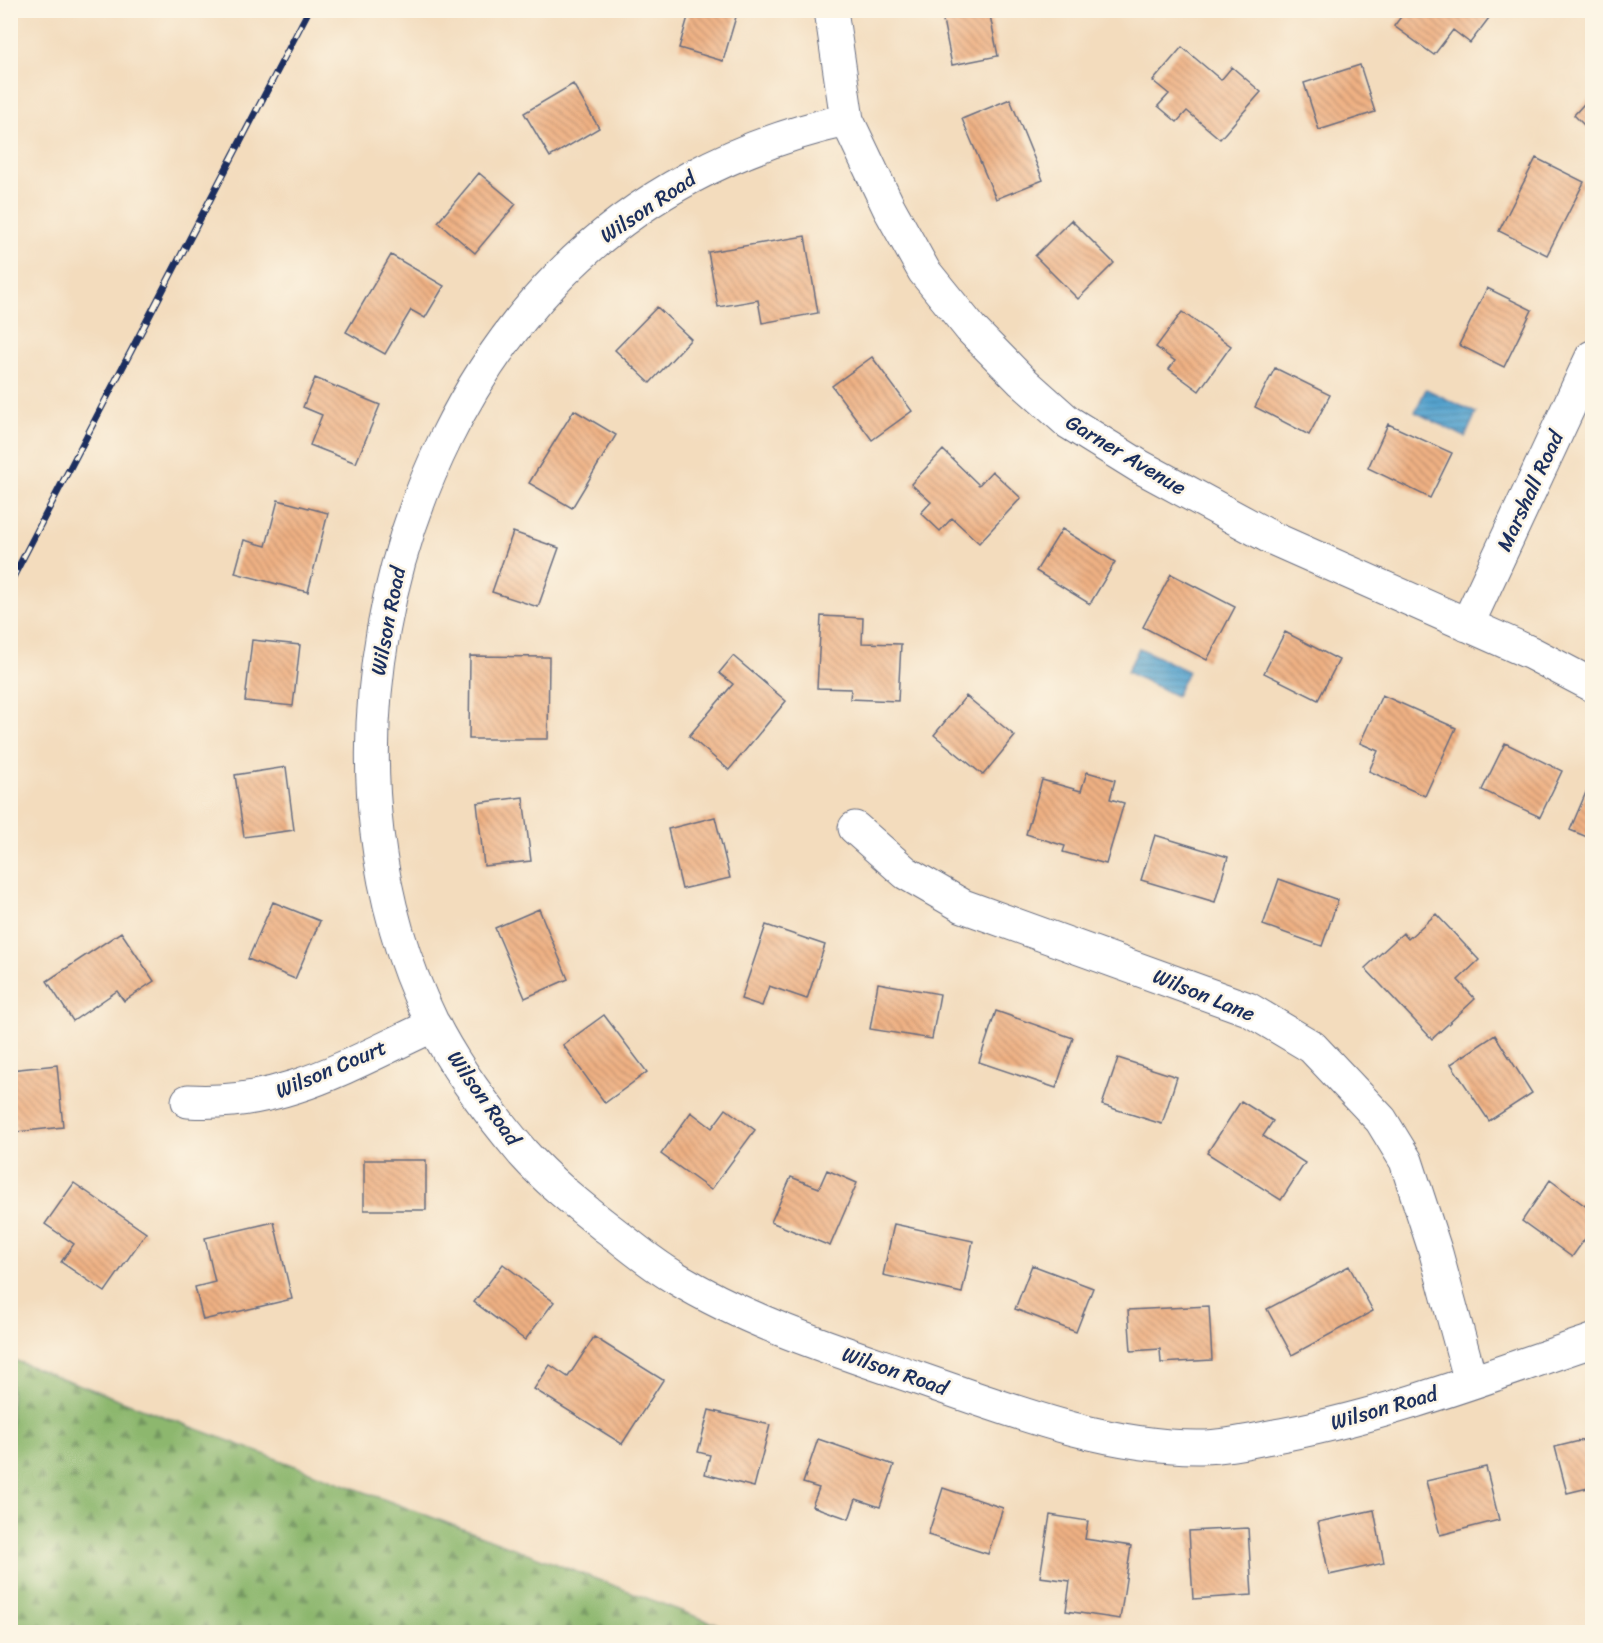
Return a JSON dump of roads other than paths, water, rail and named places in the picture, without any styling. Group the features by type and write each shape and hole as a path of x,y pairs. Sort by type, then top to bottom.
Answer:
{"street":[{"name":"Garner Avenue","path":"831,10 847,120 889,208 924,271 971,328 1022,381 1068,422 1139,466 1272,538 1467,625 1593,685"},
{"name":"Wilson Road","path":"847,120 792,133 715,164 665,192 624,219 559,276 518,322 486,366 450,429 399,562 383,628 373,702 372,781 379,849 398,932 434,1025 479,1096 525,1156 569,1198 671,1276 735,1311 862,1359 1013,1411 1121,1440 1207,1448 1309,1429 1471,1382 1593,1341"},
{"name":"Marshall Road","path":"1467,625 1593,357"},
{"name":"Wilson Lane","path":"855,828 906,873 963,906 1248,1009 1312,1047 1381,1120 1406,1161 1436,1253 1471,1382"},
{"name":"Wilson Court","path":"188,1101 246,1100 296,1088 434,1025"}],"water":[{"path":"1426,389 1476,413 1465,437 1415,412"},
{"path":"1139,648 1188,671 1176,696 1127,672"}],"railway":[{"path":"10,583 309,10"}]}
